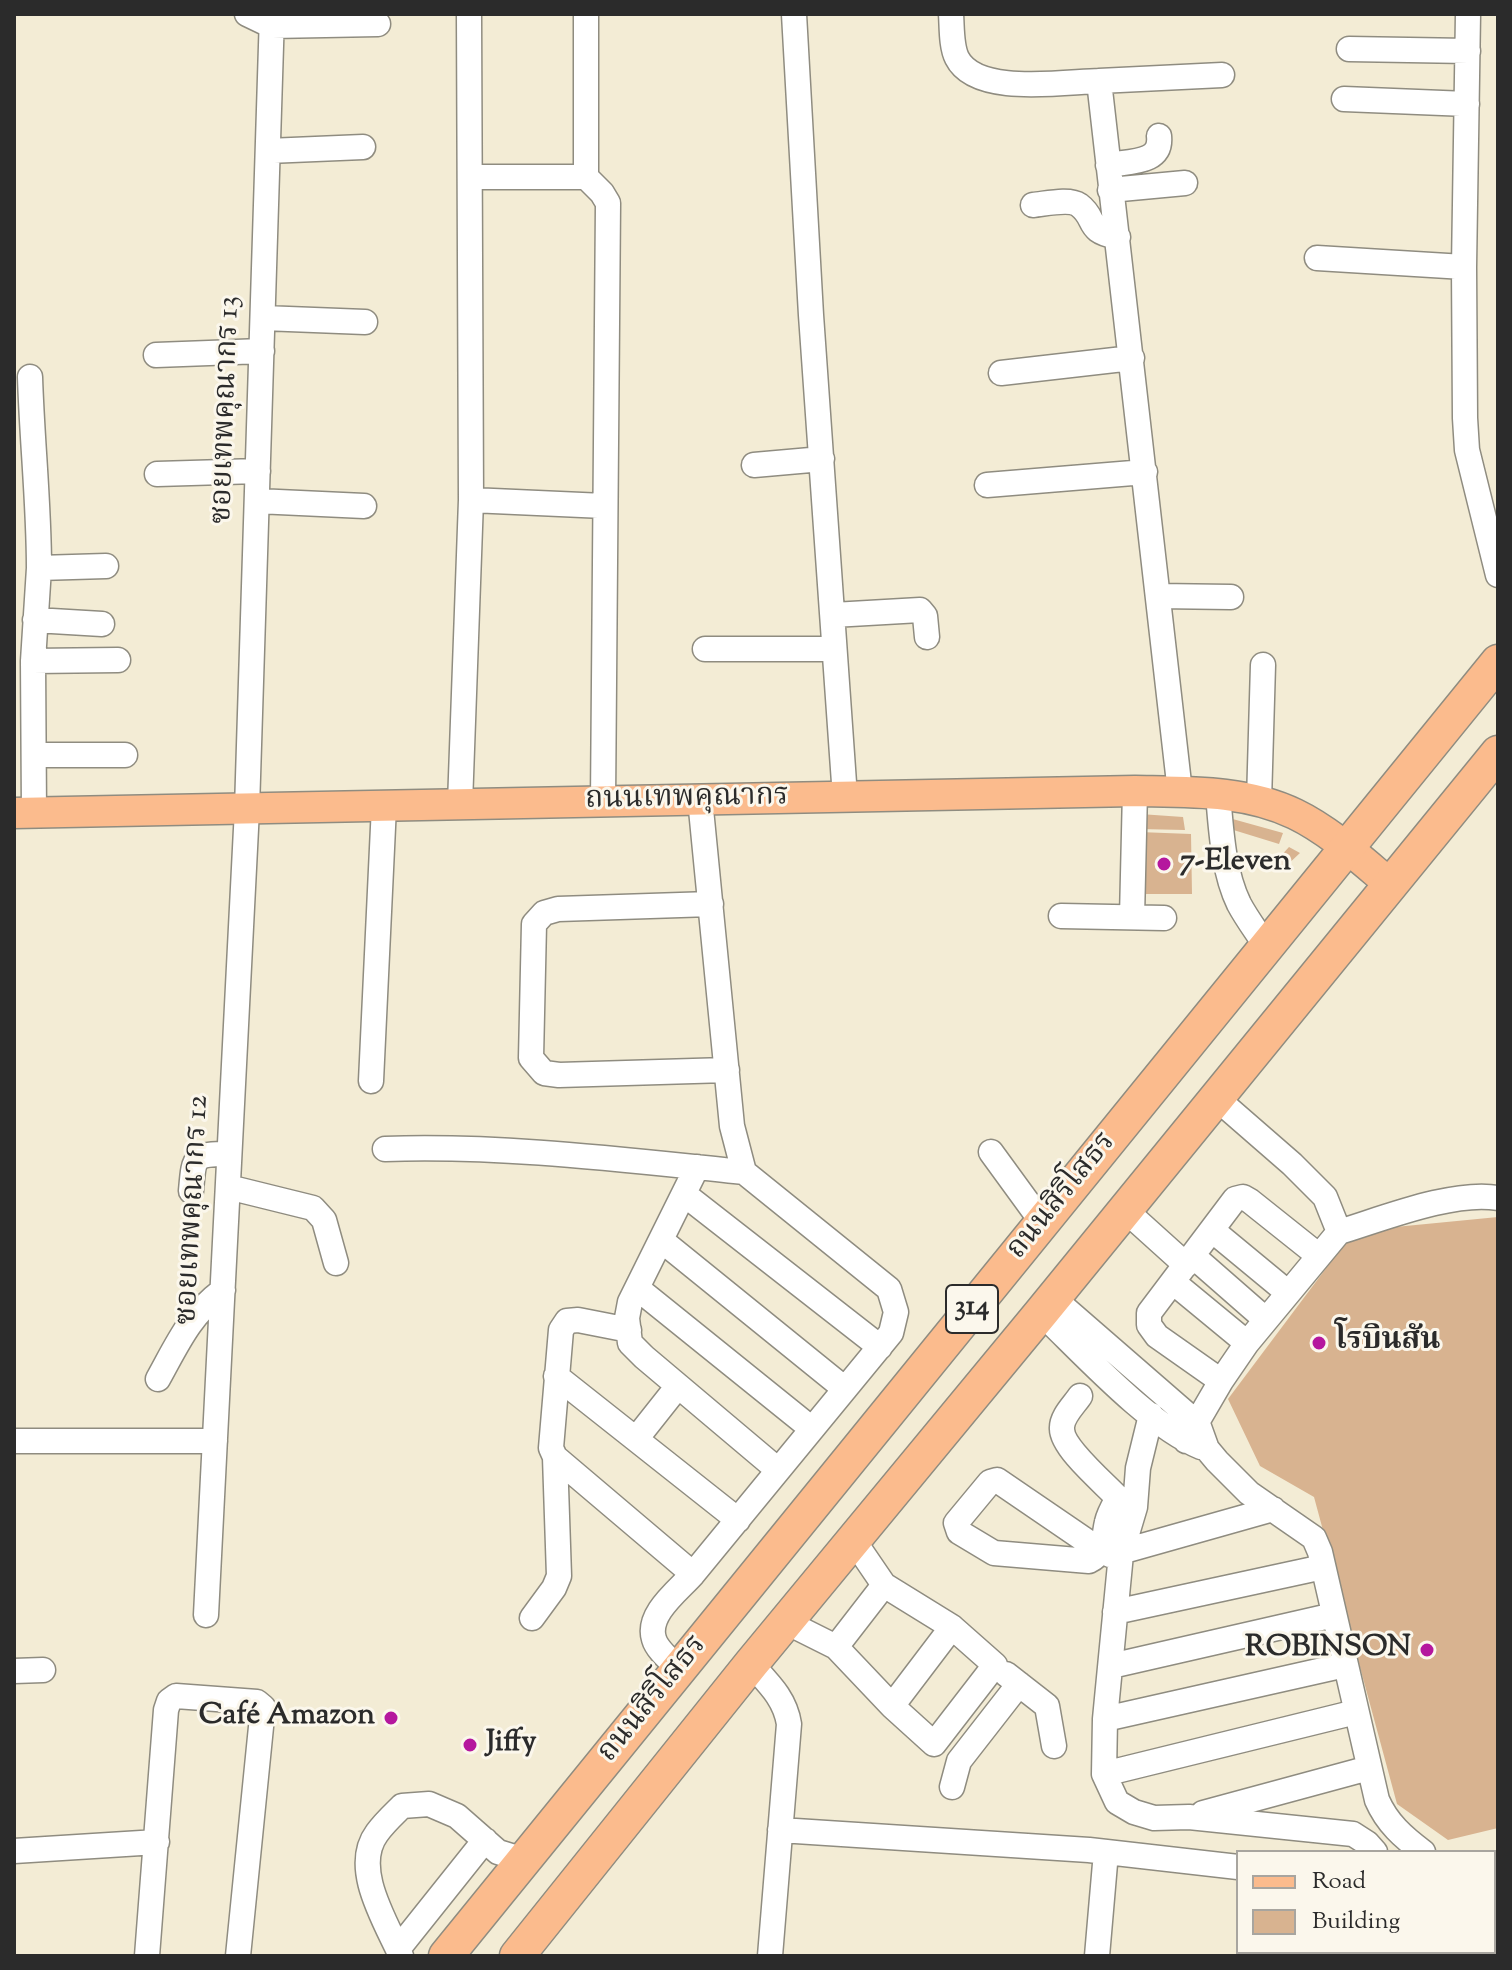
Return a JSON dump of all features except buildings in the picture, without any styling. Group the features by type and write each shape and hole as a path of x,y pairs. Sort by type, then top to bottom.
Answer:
{"highway":[{"name":"ถนนสิริโสธร","path":"446,1956 1498,662"},
{"name":"ถนนสิริโสธร","path":"517,1956 751,1664 788,1623 1498,753"}],"main road":[{"name":"ถนนเทพคุณากร","path":"24,813 1180,792 1259,801 1292,813 1347,847 1390,884"}],"street":[{"path":"247,14 272,20 378,24"},
{"path":"460,804 471,500 469,14"},
{"path":"586,14 586,177"},
{"path":"794,14 811,315 845,797"},
{"path":"951,14 956,57 972,76 1004,84 1222,75"},
{"path":"1468,14 1464,267 1467,450 1498,575"},
{"name":"ซอยเทพคุณากร 13","path":"247,809 272,20"},
{"path":"1349,49 1468,51"},
{"path":"1099,81 1180,792"},
{"path":"1344,99 1467,104"},
{"path":"1109,178 1157,153 1159,136"},
{"path":"268,151 363,147"},
{"path":"472,177 586,177 608,203 603,802"},
{"path":"1109,178 1185,183"},
{"path":"1033,205 1069,202 1079,205 1094,227 1103,234 1118,237"},
{"path":"1317,258 1464,267"},
{"path":"263,318 365,322"},
{"path":"156,355 262,351"},
{"path":"1001,373 1132,358"},
{"path":"24,813 34,755 33,661 39,568 39,515 32,457 30,377"},
{"path":"754,465 822,459"},
{"path":"157,474 258,471"},
{"path":"987,485 1145,472"},
{"path":"471,500 604,506"},
{"path":"257,501 364,506"},
{"path":"39,568 106,566"},
{"path":"1158,596 1231,597"},
{"path":"833,615 920,610 925,616 927,637"},
{"path":"35,620 102,624"},
{"path":"705,649 834,649"},
{"path":"33,661 118,660"},
{"path":"1259,801 1263,665"},
{"path":"34,755 125,755"},
{"path":"1132,917 1135,791"},
{"path":"1218,794 1231,882 1239,904 1266,946"},
{"path":"700,799 732,1126 744,1172"},
{"path":"371,1081 384,806"},
{"name":"ซอยเทพคุณากร 12","path":"206,1615 247,809"},
{"path":"711,904 558,909 544,913 534,924 531,1058 544,1073 559,1075 727,1070"},
{"path":"1061,916 1164,918"},
{"path":"1215,1097 1325,1197 1339,1232"},
{"path":"385,1149 443,1147 528,1151 744,1172 889,1289 896,1312 891,1333 693,1574 658,1612 652,1628 654,1642 679,1669"},
{"path":"991,1152 1042,1222"},
{"path":"191,1191 197,1157 203,1154 229,1154"},
{"path":"697,1167 630,1302 627,1318 630,1343 778,1470"},
{"path":"228,1187 313,1208 324,1220 336,1263"},
{"path":"684,1194 880,1347"},
{"path":"1197,1438 1221,1381 1247,1343 1339,1232 1424,1206 1485,1195 1498,1198"},
{"path":"1221,1381 1157,1336 1149,1325 1149,1313 1235,1199 1243,1197 1319,1256"},
{"path":"1125,1210 1184,1268 1247,1343"},
{"path":"1212,1230 1287,1292"},
{"path":"661,1240 845,1389"},
{"path":"1184,1268 1265,1319"},
{"path":"637,1288 812,1429"},
{"path":"158,1379 201,1307 223,1290"},
{"path":"1047,1306 1151,1415 1197,1438"},
{"path":"1047,1306 1197,1438 1249,1493 1314,1538 1377,1800 1384,1815 1403,1837 1420,1850"},
{"path":"532,1618 559,1576 555,1457 551,1435 561,1330 567,1321 578,1320 629,1330"},
{"path":"556,1376 738,1520"},
{"path":"636,1439 678,1386"},
{"path":"1080,1396 1061,1429 1066,1444 1126,1502"},
{"path":"1151,1415 1126,1502 1107,1520 1107,1554 1115,1612 1105,1719 1104,1774 1117,1802 1134,1812 1154,1818 1189,1817 1353,1834 1373,1850"},
{"path":"14,1441 215,1441"},
{"path":"555,1457 693,1574"},
{"path":"1107,1554 997,1480 990,1482 956,1523 959,1532 994,1553 1089,1561 1273,1509"},
{"path":"854,1541 884,1585 952,1627 1047,1706 1054,1746"},
{"path":"1115,1612 1323,1567"},
{"path":"836,1647 884,1585"},
{"path":"1111,1666 1334,1615"},
{"path":"788,1623 836,1647 892,1706 934,1744 959,1761"},
{"path":"892,1706 952,1627"},
{"path":"751,1664 786,1708 789,1724 770,1956"},
{"path":"934,1744 995,1665"},
{"path":"1105,1719 1345,1665"},
{"path":"14,1671 43,1670"},
{"path":"952,1787 959,1761 1019,1684"},
{"path":"147,1956 166,1710 169,1701 176,1696 257,1702 263,1707 238,1956"},
{"path":"1104,1774 1356,1712"},
{"path":"1189,1817 1369,1768"},
{"path":"485,1840 400,1952 373,1894 366,1869 374,1835 402,1806 429,1804 457,1816 485,1840 498,1852 524,1860"},
{"path":"1353,1834 1384,1815"},
{"path":"780,1830 1106,1852 1236,1867"},
{"path":"14,1851 157,1842"},
{"path":"1097,1956 1106,1852"}],"place":[{"name":"7-Eleven","path":"1164,864"},
{"name":"โรบินสัน","path":"1319,1343"},
{"name":"ROBINSON","path":"1427,1650"},
{"name":"Café Amazon","path":"391,1718"},
{"name":"Jiffy","path":"470,1745"}]}
